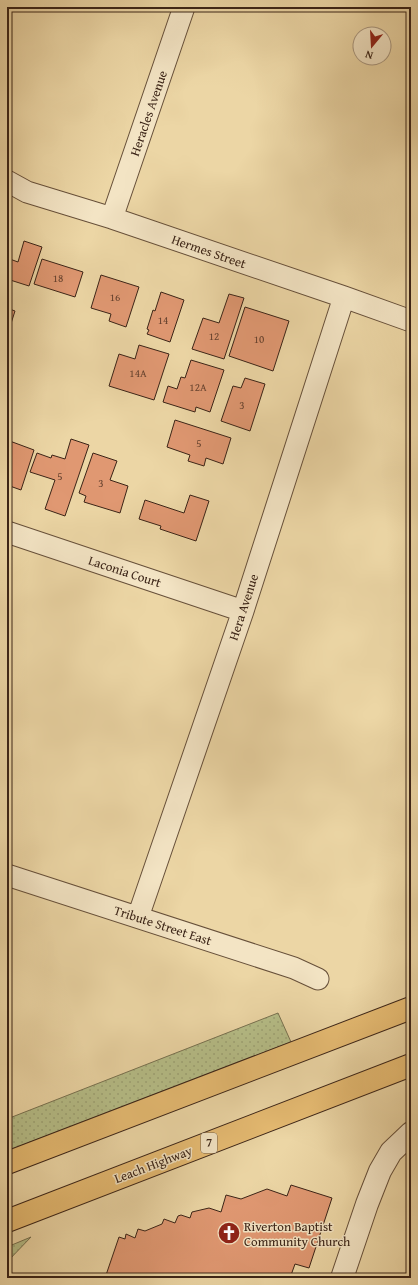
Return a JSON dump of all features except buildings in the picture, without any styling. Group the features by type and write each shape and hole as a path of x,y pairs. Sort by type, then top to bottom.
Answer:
{"highway":[{"path":"7,1163 411,1008"},
{"name":"Leach Highway","path":"7,1221 411,1065"}],"street":[{"name":"Heracles Avenue","path":"112,218 184,7"},
{"name":"Hermes Street","path":"7,181 27,192 112,218 411,321"},
{"name":"Hera Avenue","path":"138,917 243,611 344,297"},
{"name":"Laconia Court","path":"7,532 243,611"},
{"name":"Tribute Street East","path":"7,875 294,968 318,979"},
{"path":"342,1278 366,1204 380,1171 392,1152 411,1133"}],"green space":[{"path":"278,1013 291,1042 7,1151 7,1119"},
{"path":"31,1237 7,1262 7,1247"}],"place":[{"name":"Riverton Baptist Community Church","path":"229,1233"}]}
